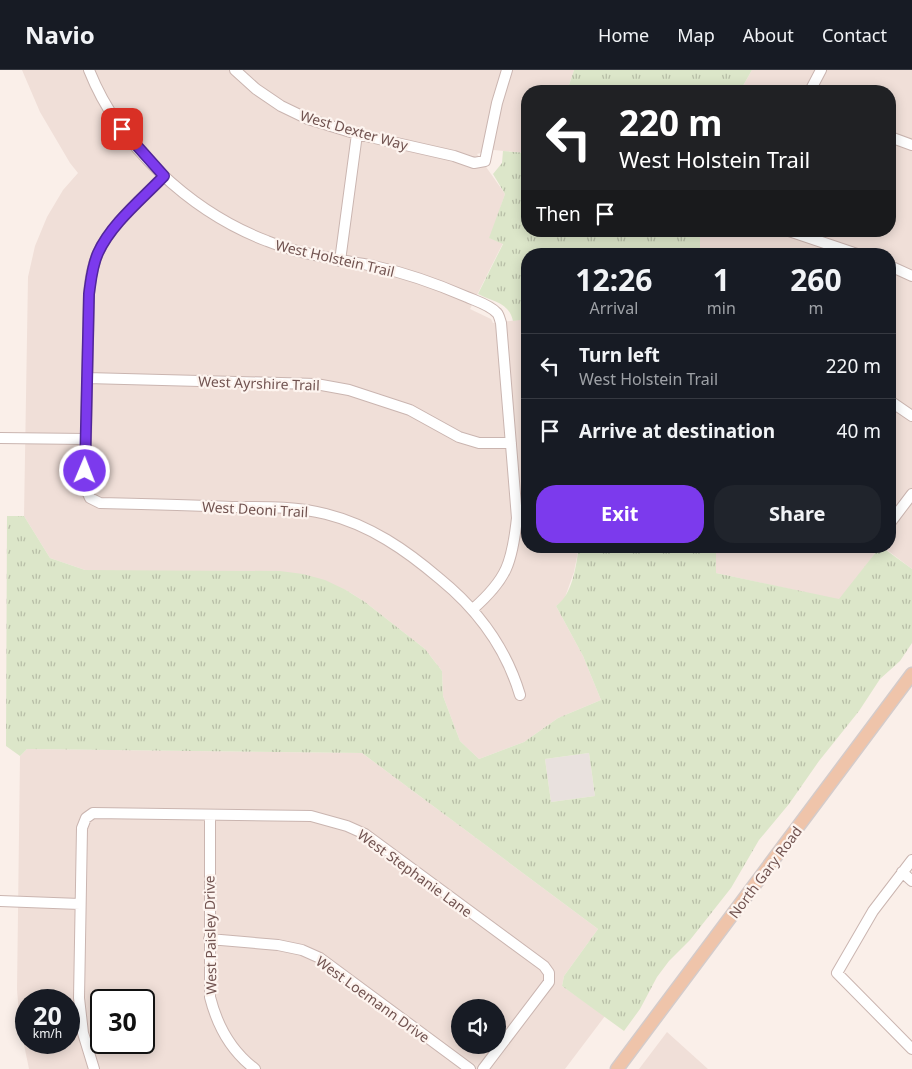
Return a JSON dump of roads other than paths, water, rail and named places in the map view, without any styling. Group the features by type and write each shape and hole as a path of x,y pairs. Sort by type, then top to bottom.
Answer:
{"main road":[{"name":"North Gary Road","path":"617,1069 912,674"}],"street":[{"name":"West Holstein Trail","path":"89,70 106,105 122,129 164,176 201,206 266,241 294,251 375,266 440,286 488,307 498,314 501,323 511,443"},
{"name":"West Dexter Way","path":"236,70 256,89 281,106 308,119 357,134 454,156 474,163 486,162 497,103 508,70"},
{"path":"813,85 821,70"},
{"path":"340,260 357,134"},
{"path":"896,139 912,145"},
{"path":"0,438 86,439 91,274 98,253 110,233 164,176"},
{"path":"807,237 839,248"},
{"path":"896,269 912,276"},
{"name":"West Ayrshire Trail","path":"87,378 316,384 349,390 410,410 459,437 479,443 511,443"},
{"path":"896,404 912,416"},
{"name":"West Deoni Trail","path":"86,439 85,487 90,498 100,503 293,508 326,514 360,526 396,544 444,582 473,609 490,631 505,658 520,695"},
{"path":"473,609 490,594 500,581 509,563 517,518 511,443"},
{"path":"896,515 912,494"},
{"name":"West Stephanie Lane","path":"80,904 82,828 86,818 93,813 311,816 347,826 365,834 544,966 549,973 550,982 483,1069"},
{"name":"West Paisley Drive","path":"210,816 210,997 216,1018 238,1053 255,1069"},
{"path":"912,860 873,911 837,973 912,1049"},
{"path":"902,872 912,881"},
{"path":"0,901 80,904 79,998 82,1033 94,1069"},
{"name":"West Loemann Drive","path":"210,939 278,945 302,950 320,958 470,1069"}]}
